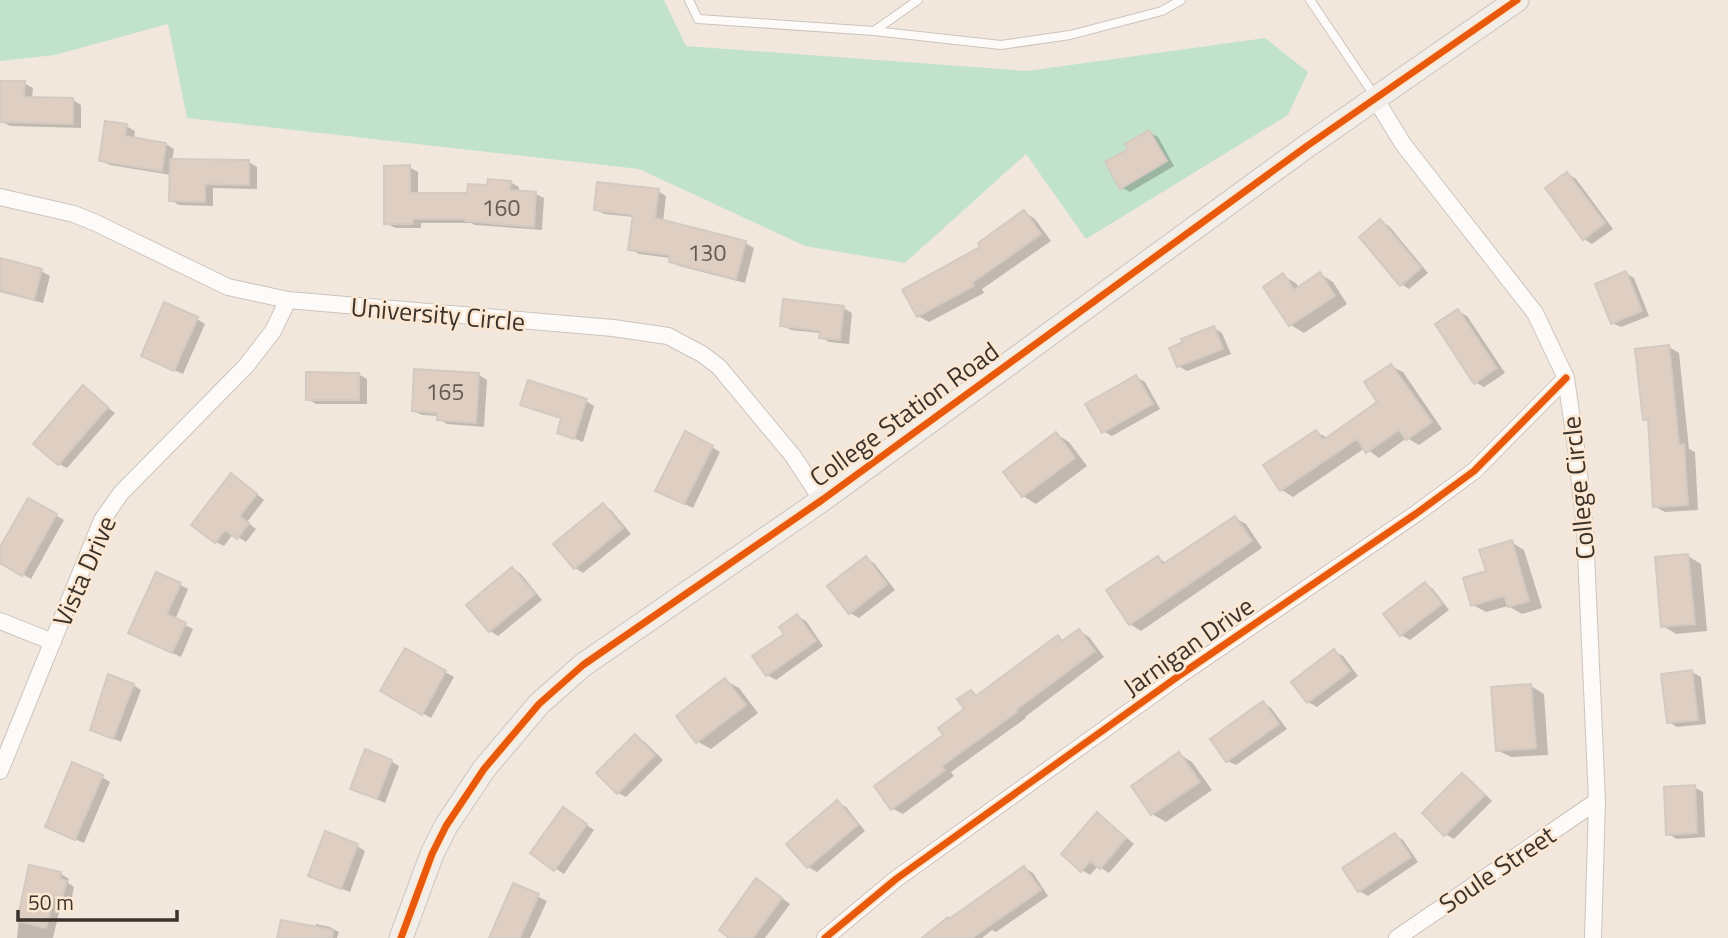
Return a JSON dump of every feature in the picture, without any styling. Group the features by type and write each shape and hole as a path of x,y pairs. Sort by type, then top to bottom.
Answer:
{"main road":[{"name":"College Station Road","path":"401,938 422,876 446,826 484,769 539,704 583,665 822,500 1376,97 1517,0"}],"street":[{"name":"College Circle","path":"1376,97 1403,144 1535,313 1566,378 1585,530 1597,801 1593,938"},
{"name":"University Circle","path":"0,197 74,214 228,287 288,300 613,328 668,336 702,354 719,367 793,456 822,500"},
{"name":"Vista Drive","path":"0,771 102,520 121,493 246,366 273,331 288,300"},
{"name":"Jarnigan Drive","path":"825,938 896,879 1180,675 1474,471 1566,378"},
{"path":"0,621 53,642"},
{"name":"Soule Street","path":"1397,938 1597,801"}],"lane":[{"path":"689,0 698,19 874,31 1001,45 1070,35 1162,10 1181,0"},
{"path":"874,31 918,0"},
{"path":"1310,0 1376,97"}],"green space":[{"path":"0,0 664,0 686,46 1027,71 1265,38 1308,72 1288,115 1086,239 1026,154 905,263 805,246 639,169 187,118 168,24 55,55 0,61"}],"building":[{"path":"0,81 25,81 24,97 73,98 73,124 0,122"},
{"path":"105,121 127,124 125,136 166,143 162,171 99,161"},
{"path":"1149,130 1167,161 1120,189 1105,162 1128,149 1125,144"},
{"path":"170,159 249,160 249,185 205,184 205,202 169,201"},
{"path":"410,165 410,193 467,193 468,184 487,185 488,179 511,181 510,190 536,192 534,227 465,219 413,219 413,224 384,224 384,166"},
{"path":"1567,172 1605,223 1583,240 1545,188"},
{"path":"597,182 659,189 655,218 746,241 736,279 669,262 670,255 628,250 633,215 594,210"},
{"path":"1024,210 1041,234 972,283 974,286 917,317 902,290 980,247 978,243"},
{"path":"1380,219 1421,268 1400,286 1359,237"},
{"path":"0,258 42,269 34,300 0,290"},
{"path":"1626,271 1642,311 1611,324 1595,284"},
{"path":"1320,272 1335,296 1289,326 1263,287 1283,273 1294,290"},
{"path":"783,299 844,306 840,340 819,338 820,331 780,326"},
{"path":"164,302 198,317 174,371 141,356"},
{"path":"1458,309 1497,368 1474,384 1435,324"},
{"path":"1214,326 1223,349 1177,367 1169,348 1183,342 1181,339"},
{"path":"1669,345 1679,445 1684,444 1688,505 1653,507 1648,419 1643,420 1635,349"},
{"path":"1391,364 1432,422 1406,440 1399,430 1366,453 1357,439 1280,491 1263,465 1316,430 1323,440 1377,402 1364,382"},
{"path":"414,369 479,373 476,423 437,420 437,413 412,411"},
{"path":"306,372 359,373 359,400 306,400"},
{"path":"1136,375 1153,404 1102,433 1085,404"},
{"path":"528,380 587,399 574,439 557,433 561,418 520,405"},
{"path":"83,385 108,407 58,465 33,444"},
{"path":"685,431 713,446 684,504 655,491"},
{"path":"1056,432 1075,458 1022,497 1003,472"},
{"path":"231,473 257,494 240,516 249,523 237,539 225,530 215,543 191,525"},
{"path":"28,498 57,514 22,576 0,563 0,547"},
{"path":"603,503 623,528 574,569 553,544"},
{"path":"1235,516 1252,541 1129,625 1106,590 1158,556 1163,564"},
{"path":"1512,540 1529,601 1508,607 1504,596 1471,606 1463,578 1486,571 1479,550"},
{"path":"1688,554 1695,624 1661,627 1655,557"},
{"path":"866,556 887,584 849,614 827,586"},
{"path":"512,567 535,594 489,632 466,605"},
{"path":"156,572 181,583 167,614 186,623 172,653 128,633"},
{"path":"1425,582 1442,604 1400,636 1383,614"},
{"path":"797,614 816,641 766,676 752,656 784,634 779,627"},
{"path":"1079,629 1095,651 942,766 945,770 891,810 874,786 943,735 938,728 964,709 957,699 971,690 976,696 1058,635 1062,641"},
{"path":"405,648 446,671 422,715 380,691"},
{"path":"1334,649 1350,671 1307,703 1291,682"},
{"path":"1692,670 1698,720 1667,723 1661,674"},
{"path":"108,674 134,684 113,739 90,730"},
{"path":"725,678 746,705 696,743 676,716"},
{"path":"1531,684 1536,748 1496,751 1491,687"},
{"path":"1263,701 1279,724 1226,762 1210,739"},
{"path":"635,734 655,755 617,794 596,773"},
{"path":"365,749 392,760 377,799 350,789"},
{"path":"1179,752 1200,782 1151,815 1131,786"},
{"path":"72,762 103,775 75,840 45,827"},
{"path":"1462,773 1485,795 1444,836 1422,813"},
{"path":"1695,785 1697,833 1666,835 1664,787"},
{"path":"837,800 858,825 807,868 786,844"},
{"path":"563,807 587,824 554,871 530,853"},
{"path":"1097,812 1126,838 1100,869 1090,861 1081,872 1061,854"},
{"path":"325,831 358,844 341,889 308,876"},
{"path":"1395,833 1411,857 1358,892 1342,868"},
{"path":"29,865 61,872 60,879 67,881 62,898 54,896 46,928 17,921"},
{"path":"1024,866 1041,890 972,938 922,938 948,917 949,919"},
{"path":"756,878 782,898 753,938 729,938 719,930"},
{"path":"513,883 539,894 520,938 489,938"},
{"path":"281,920 333,930 332,938 277,938"}],"cycle path":[{"path":"401,938 432,854 446,826 484,769 539,704 583,665 822,500 1307,146 1517,0"},
{"path":"825,938 896,879 1180,675 1474,471 1566,378"}]}
